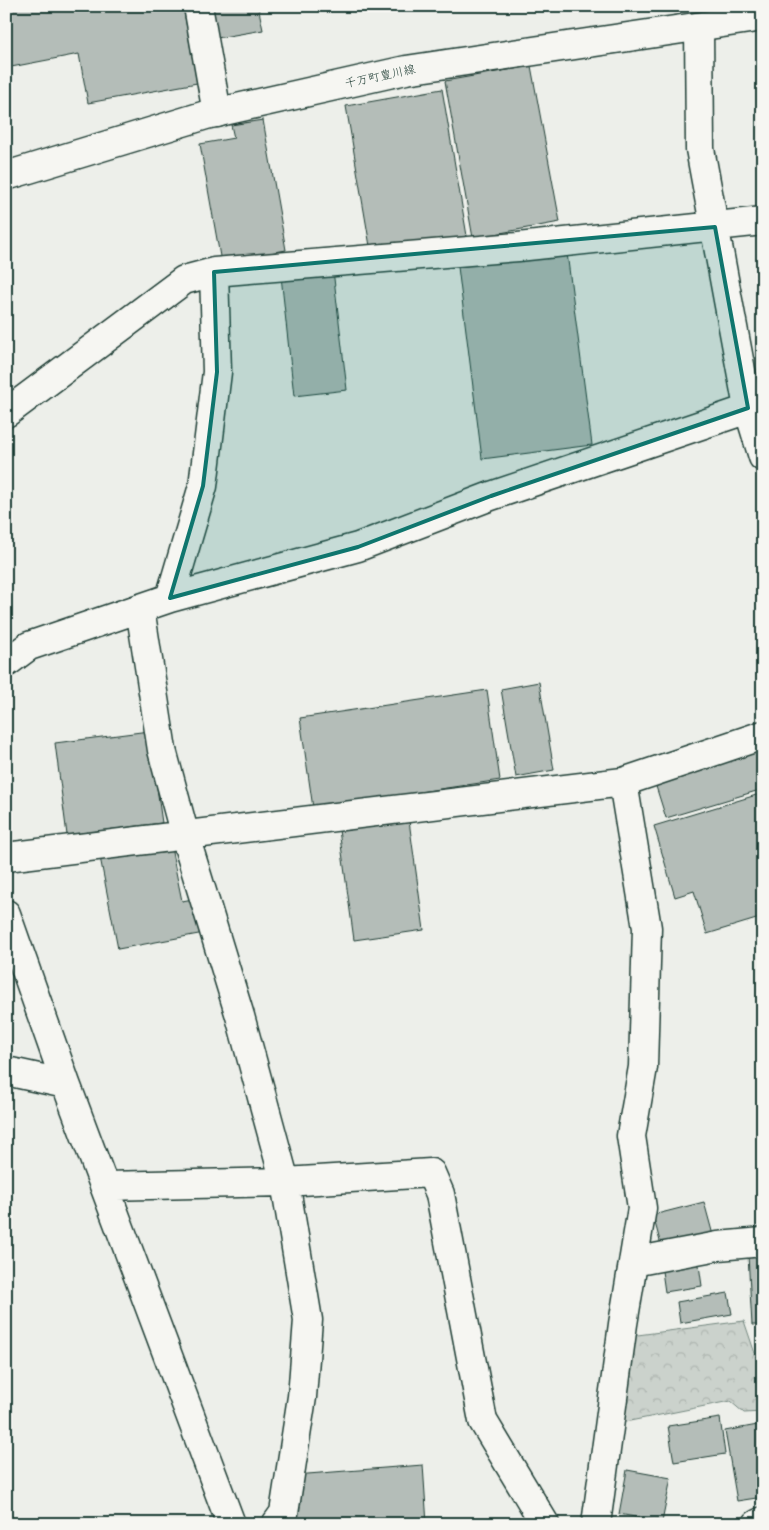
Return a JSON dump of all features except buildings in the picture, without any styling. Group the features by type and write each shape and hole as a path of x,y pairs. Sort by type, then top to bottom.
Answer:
{"street":[{"path":"198,6 217,113"},
{"name":"千万町豊川線","path":"6,176 217,113 406,70 763,17"},
{"path":"699,27 700,149 715,227 755,406 763,457"},
{"path":"6,413 184,280 214,272 518,248 763,221"},
{"path":"170,598 203,486 217,372 214,272"},
{"path":"6,663 29,646 170,598 358,547 491,496 755,406"},
{"path":"140,608 162,750 185,836 240,1016 285,1182 308,1320 302,1397 284,1513 276,1524"},
{"path":"6,857 623,782 763,734"},
{"path":"596,1524 623,1324 642,1208 631,1136 643,1067 647,928 623,782"},
{"path":"6,914 66,1084 231,1524"},
{"path":"6,1070 66,1084"},
{"path":"105,1186 285,1182 431,1173 440,1194 483,1421 545,1524"},
{"path":"633,1262 718,1246 763,1242"},
{"path":"757,1524 763,1521"}],"highlighted area":[{"path":"715,227 748,408 491,496 358,547 170,598 203,486 217,372 214,272"}],"green space":[{"path":"744,1321 763,1377 763,1412 744,1413 730,1401 620,1423 630,1336"}]}
